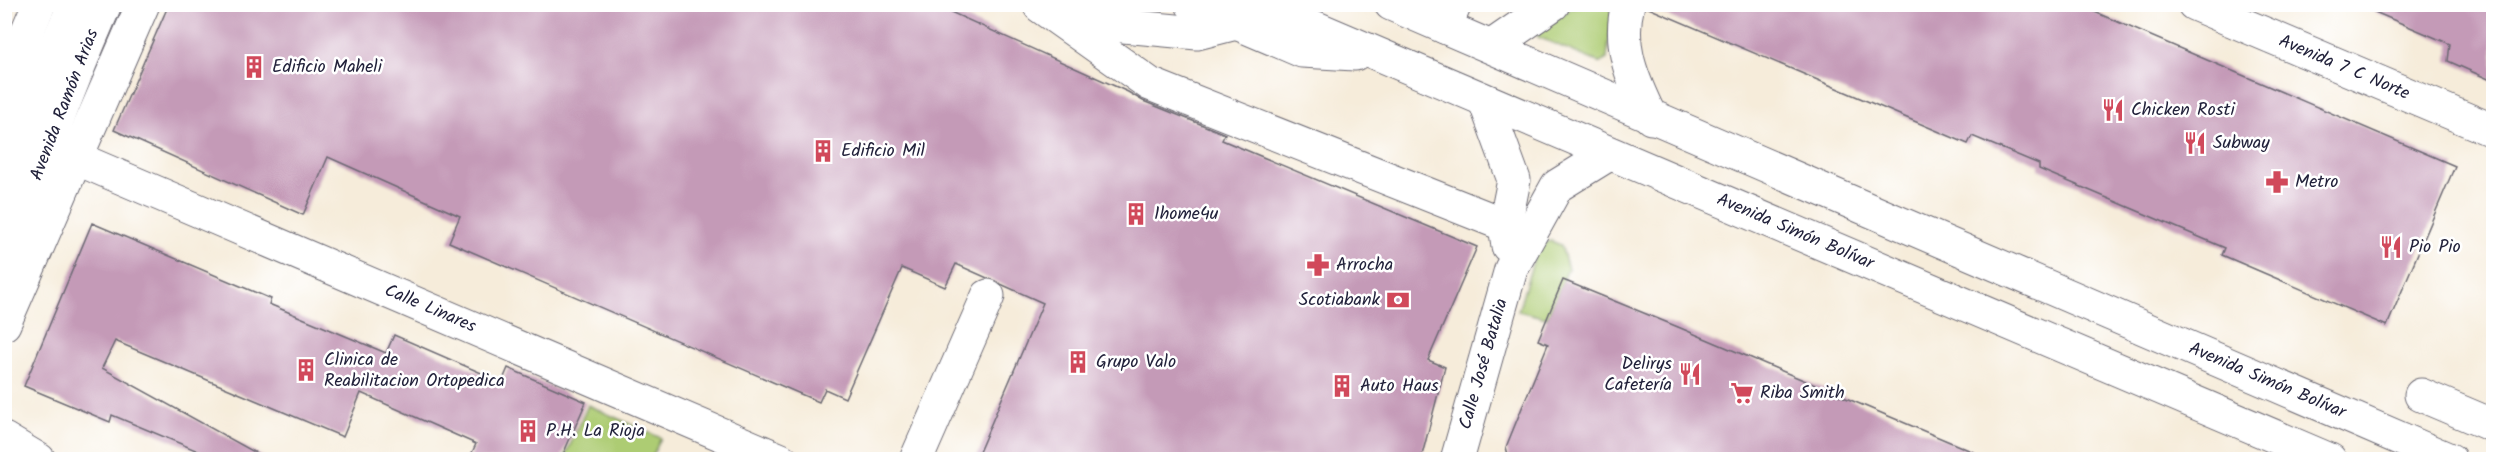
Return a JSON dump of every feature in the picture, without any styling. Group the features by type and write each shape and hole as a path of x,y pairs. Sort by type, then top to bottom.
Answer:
{"main road":[{"path":"4,97 22,44 39,4"},
{"name":"Avenida Ramón Arias","path":"4,185 46,69 75,4"},
{"name":"Avenida Ramón Arias","path":"4,274 17,231 68,90 105,4"},
{"path":"4,324 78,159 143,4"},
{"name":"Avenida Simón Bolívar","path":"1192,4 1248,14 1378,56 2330,459"},
{"name":"Avenida Simón Bolívar","path":"1391,4 1450,16 1492,46 1651,118 2450,459"},
{"path":"1492,46 1553,4"},
{"path":"1628,4 1624,20 1624,51 1633,80 1651,118"},
{"name":"Avenida 7 C Norte","path":"2194,4 2493,131"},
{"path":"1038,5 1113,25 1197,33 1248,14"},
{"path":"1038,5 1150,84 1504,225"},
{"name":"Calle José Batalia","path":"1485,101 1514,180 1504,225 1511,268"},
{"name":"Calle José Batalia","path":"1457,459 1511,268 1557,186 1609,154"},
{"name":"Calle Linares","path":"78,159 781,459"},
{"path":"916,459 988,296"},
{"path":"2421,395 2493,426"},
{"path":"4,439 39,459"}],"green space":[{"path":"1576,5 1612,5 1607,59 1600,63 1538,37 1537,32"},
{"path":"1551,241 1561,245 1568,269 1547,318 1518,311 1535,255 1543,243"},
{"path":"588,405 661,438 651,459 564,459"}],"building":[{"path":"169,4 933,4 1128,92 1143,101 1225,134 1222,140 1477,247 1428,360 1445,367 1421,459 976,459 1043,303 956,264 945,287 902,268 845,398 825,389 819,402 449,242 460,216 328,157 303,215 114,130"},
{"path":"1646,4 2076,4 2455,166 2387,326 2222,255 2225,248 2039,169 2039,164 1972,136 1968,144 1646,7"},
{"path":"2356,4 2493,4 2493,81 2448,61 2450,44"},
{"path":"92,223 271,299 269,304 386,353 394,335 502,382 508,368 586,402 561,459 469,459 476,444 361,393 343,437 115,341 102,368 267,459 217,459 112,415 110,422 24,386"},
{"path":"1563,280 1990,459 1509,459 1506,447 1548,344 1538,340"}],"place":[{"name":"Edificio Maheli","path":"254,67"},
{"name":"Chicken Rosti","path":"2113,110"},
{"name":"Subway","path":"2195,143"},
{"name":"Edificio Mil","path":"823,151"},
{"name":"Metro","path":"2277,182"},
{"name":"1home4u","path":"1136,214"},
{"name":"Pio Pio","path":"2391,247"},
{"name":"Arrocha","path":"1318,265"},
{"name":"Scotiabank","path":"1398,300"},
{"name":"Grupo Valo","path":"1078,362"},
{"name":"Clinica de Reabilitacion Ortopedica","path":"306,370"},
{"name":"Delirys Cafetería","path":"1690,374"},
{"name":"Auto Haus","path":"1342,386"},
{"name":"Riba Smith","path":"1742,393"},
{"name":"P.H. La Rioja","path":"528,431"}]}
